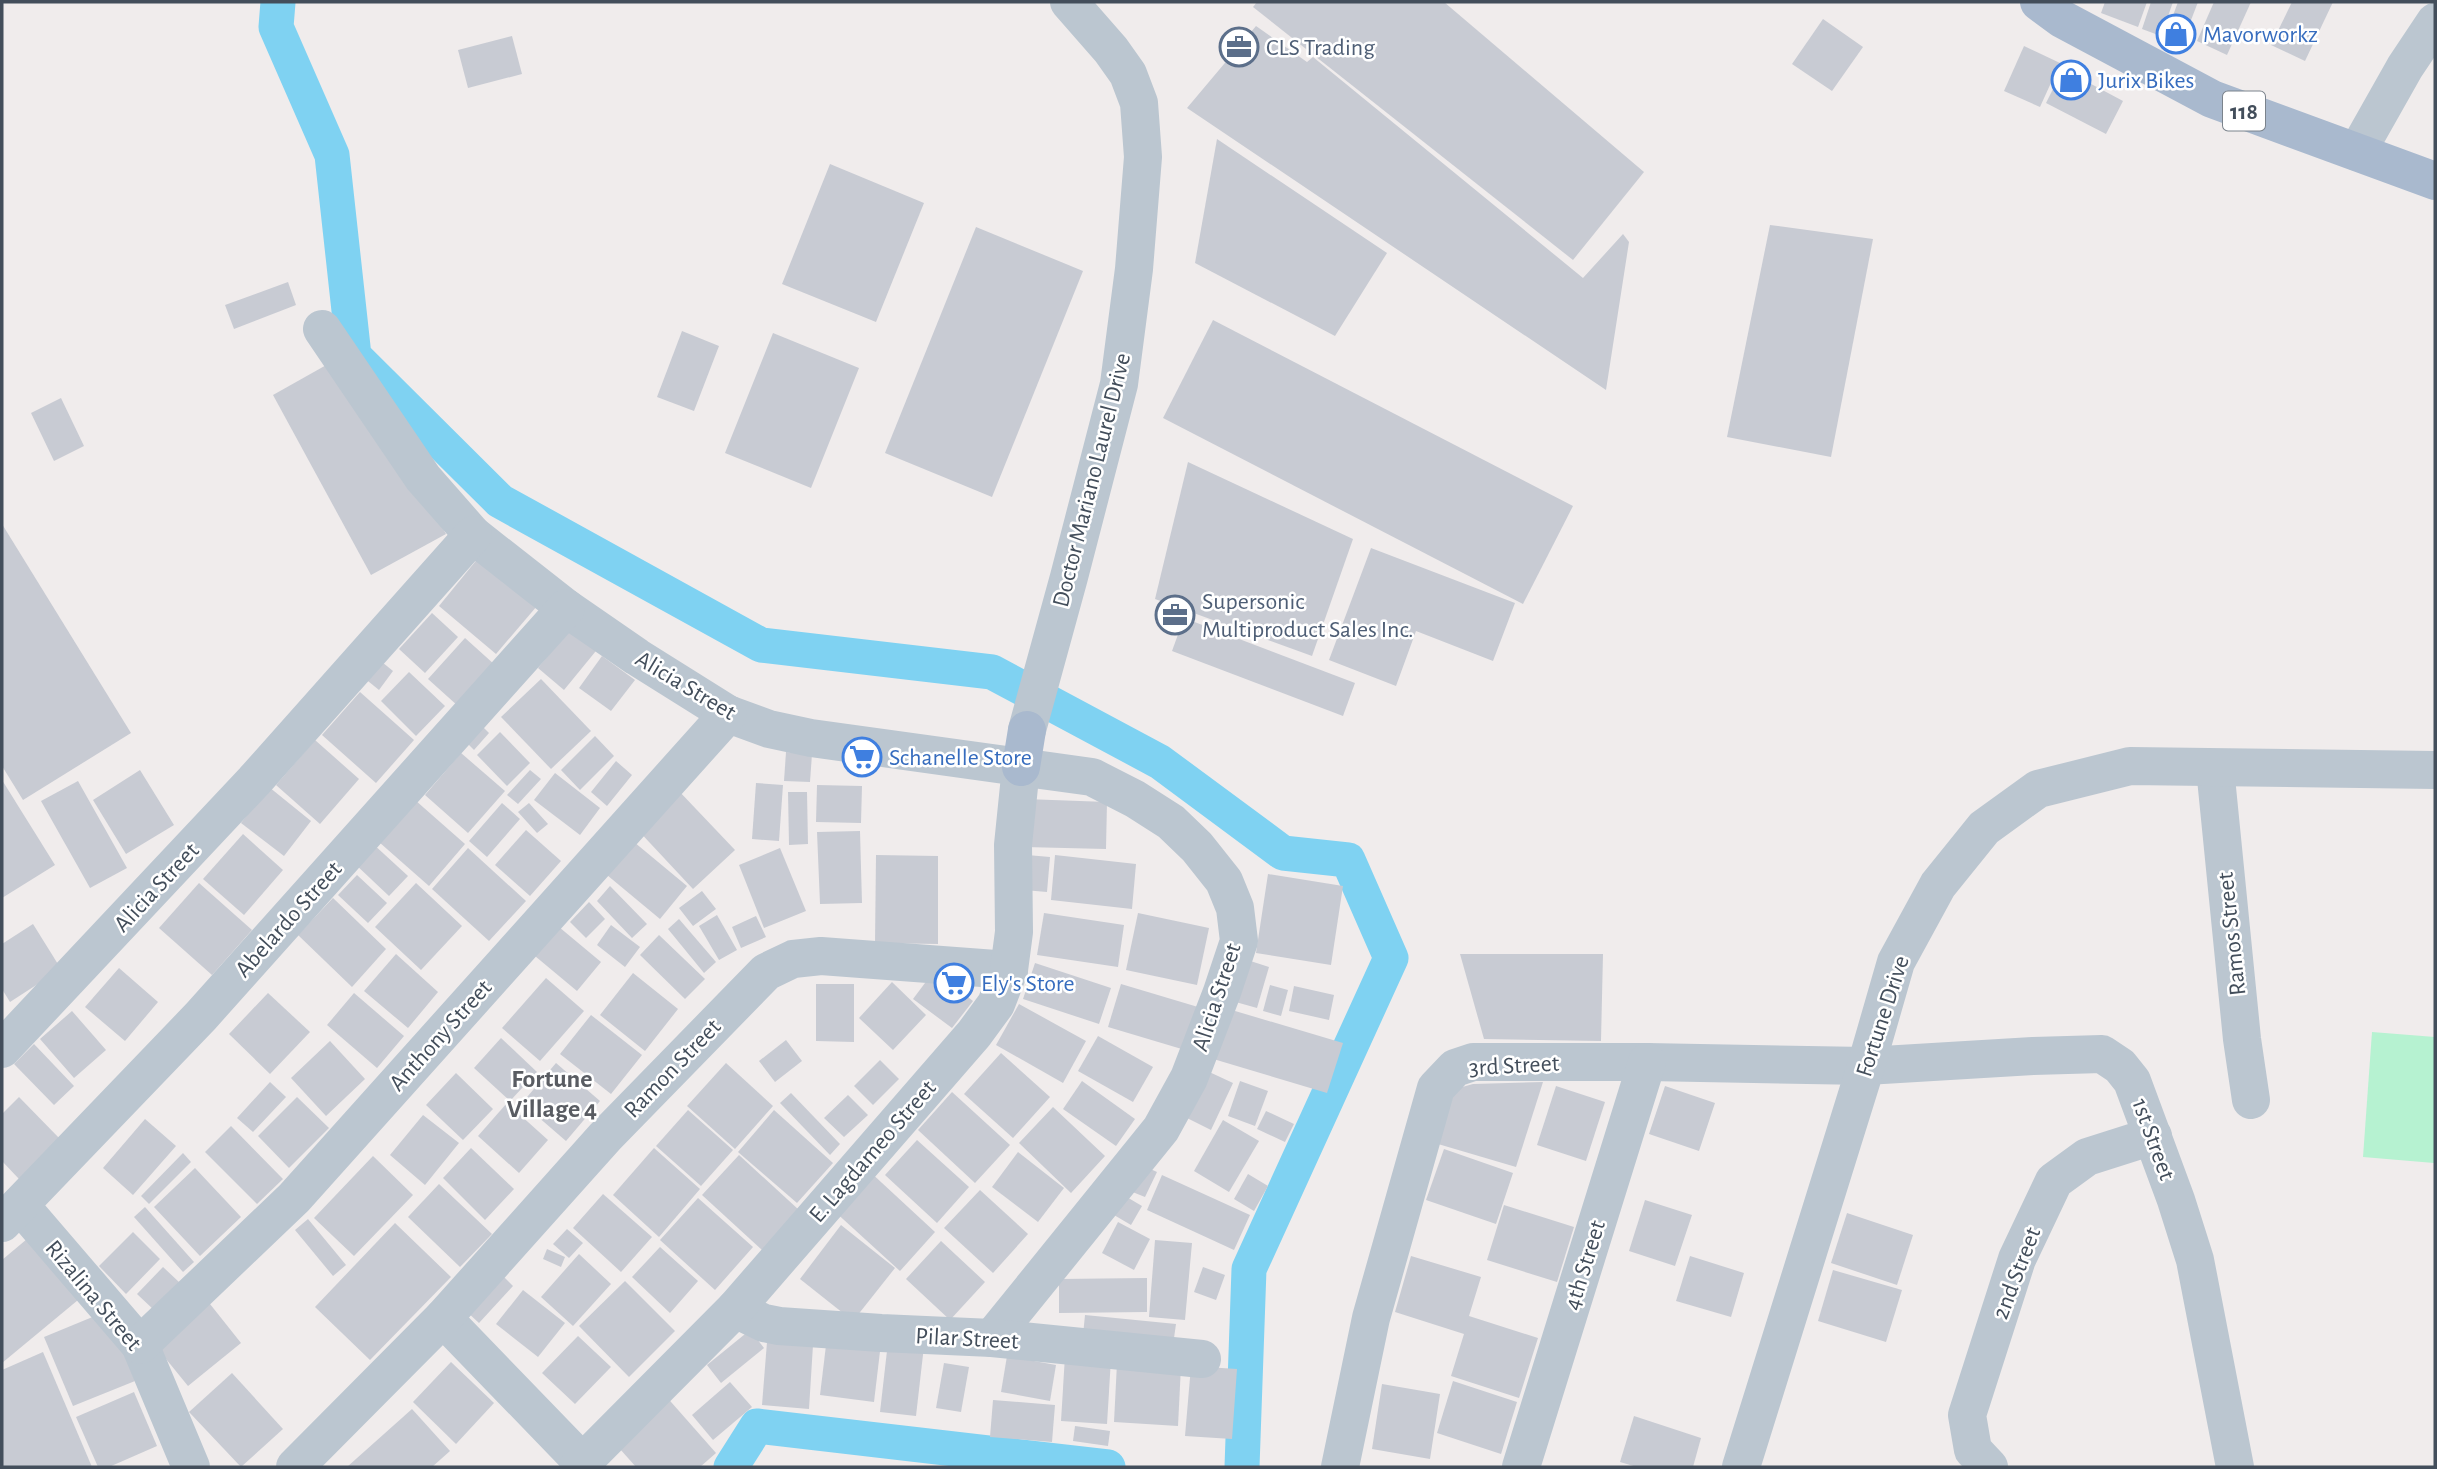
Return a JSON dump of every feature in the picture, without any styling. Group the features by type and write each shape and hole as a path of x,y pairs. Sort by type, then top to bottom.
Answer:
{"main road":[{"name":"118","path":"2058,7 2212,99 2435,181"},
{"name":"Doctor Mariano Laurel Drive","path":"1021,767 1027,730"}],"street":[{"name":"Doctor Mariano Laurel Drive","path":"1027,730 1119,384 1134,270 1143,158 1139,103 1128,74 1069,2"},
{"path":"2357,152 2405,67 2435,22"},
{"path":"322,329 423,478 473,535"},
{"name":"Alicia Street","path":"2,1049 254,781 473,535 566,608 637,657 728,714 769,729 811,738 1092,777 1135,799 1171,822 1197,847 1224,880 1235,908 1238,941 1222,992 1189,1078 1161,1129 992,1338"},
{"name":"Abelardo Street","path":"11,1214 201,1016 566,608"},
{"name":"Anthony Street","path":"140,1345 293,1198 728,714"},
{"name":"Fortune Drive","path":"1741,1467 1896,962 1938,885 1984,828 2038,789 2130,766 2435,771"},
{"name":"E. Lagdameo Street","path":"583,1466 735,1309 974,1034 996,1004 1009,970 1014,932 1013,845 1021,767"},
{"name":"Ramos Street","path":"2215,768 2242,1039 2251,1100"},
{"name":"Ramon Street","path":"295,1467 443,1318 605,1137 766,972 793,959 821,956 1009,970"},
{"name":"1st Street","path":"1866,1066 2102,1054 2120,1066 2132,1081 2195,1260 2235,1467"},
{"name":"3rd Street","path":"1340,1467 1371,1318 1436,1088 1455,1068 1473,1062 1866,1066"},
{"name":"4th Street","path":"1521,1467 1647,1062"},
{"name":"2nd Street","path":"1989,1467 1973,1450 1967,1415 2017,1259 2054,1181 2087,1157 2152,1136"},
{"name":"Rizalina Street","path":"11,1214 140,1345 191,1467"},
{"name":"Pilar Street","path":"735,1309 764,1323 779,1326 992,1338 1202,1359"},
{"path":"443,1318 583,1466"}],"green space":[{"path":"2372,1032 2435,1037 2434,1163 2363,1157"}],"building":[{"path":"1257,2 1444,2 1644,172 1573,260 1253,7"},
{"path":"2105,2 2147,2 2138,27 2101,13"},
{"path":"2151,2 2173,2 2161,36 2142,29"},
{"path":"2178,2 2198,2 2183,41 2166,34"},
{"path":"2214,2 2251,2 2227,55 2197,41"},
{"path":"2292,2 2333,2 2305,61 2271,45"},
{"path":"1823,19 1863,47 1832,91 1792,64"},
{"path":"1256,26 1307,62 1313,57 1583,278 1623,234 1629,242 1606,390 1187,108"},
{"path":"512,36 522,74 468,88 458,50"},
{"path":"2024,46 2060,63 2040,107 2004,91"},
{"path":"2063,69 2123,101 2106,134 2046,103"},
{"path":"1217,139 1387,253 1335,336 1195,263"},
{"path":"830,164 924,203 876,322 782,284"},
{"path":"1770,225 1873,239 1831,457 1727,437"},
{"path":"976,227 1083,271 992,497 885,453"},
{"path":"288,282 296,305 234,329 225,305"},
{"path":"1213,320 1573,506 1523,604 1163,418"},
{"path":"682,331 719,346 694,411 657,397"},
{"path":"773,333 859,368 811,488 725,453"},
{"path":"337,359 414,477 446,534 371,575 273,395"},
{"path":"61,398 84,446 54,461 31,413"},
{"path":"1188,462 1353,539 1312,656 1155,599"},
{"path":"2,524 131,733 23,800 2,766"},
{"path":"1371,548 1515,603 1493,661 1416,631 1396,686 1329,660"},
{"path":"479,557 537,606 496,654 439,606"},
{"path":"432,613 458,637 425,673 399,649"},
{"path":"1184,618 1355,683 1343,716 1172,651"},
{"path":"574,624 600,646 564,690 538,668"},
{"path":"465,638 495,665 458,706 428,679"},
{"path":"602,656 635,680 611,711 579,688"},
{"path":"377,658 393,671 379,690 363,677"},
{"path":"409,672 445,706 416,736 381,701"},
{"path":"541,679 591,731 551,769 501,717"},
{"path":"360,692 414,740 376,783 322,735"},
{"path":"480,724 489,733 474,750 465,741"},
{"path":"500,732 530,763 507,786 477,755"},
{"path":"595,736 614,756 580,790 561,770"},
{"path":"315,740 359,779 320,824 276,785"},
{"path":"786,752 812,754 810,782 784,781"},
{"path":"461,753 505,791 468,833 425,795"},
{"path":"616,761 632,775 607,806 591,792"},
{"path":"140,770 174,825 126,854 93,800"},
{"path":"530,770 541,779 518,804 507,795"},
{"path":"555,773 600,808 580,835 534,800"},
{"path":"2,780 55,865 2,898"},
{"path":"78,781 127,868 90,888 41,801"},
{"path":"756,783 783,785 779,841 752,839"},
{"path":"817,785 862,786 861,823 816,822"},
{"path":"269,787 311,821 284,856 241,823"},
{"path":"677,789 735,850 693,889 636,828"},
{"path":"788,792 807,792 808,844 789,845"},
{"path":"1025,799 1107,802 1106,849 1024,847"},
{"path":"415,800 465,844 429,886 379,842"},
{"path":"502,803 520,819 487,857 469,841"},
{"path":"529,803 548,824 537,833 518,812"},
{"path":"526,830 561,861 530,896 495,865"},
{"path":"860,831 862,903 820,904 817,832"},
{"path":"243,834 283,870 244,915 203,879"},
{"path":"628,837 687,886 660,919 601,870"},
{"path":"372,843 408,876 389,896 354,863"},
{"path":"468,848 526,901 489,941 432,889"},
{"path":"780,848 806,911 764,928 739,865"},
{"path":"876,855 938,856 938,944 875,943"},
{"path":"1027,855 1050,857 1047,892 1024,890"},
{"path":"1055,855 1136,864 1132,909 1051,900"},
{"path":"1268,874 1343,886 1331,965 1256,953"},
{"path":"357,875 387,903 368,923 338,895"},
{"path":"199,883 252,930 212,975 159,928"},
{"path":"416,883 462,926 421,970 375,927"},
{"path":"610,886 647,924 632,938 597,901"},
{"path":"702,891 716,909 693,926 679,908"},
{"path":"333,898 386,949 352,987 298,935"},
{"path":"589,902 605,919 586,938 570,922"},
{"path":"1044,913 1124,925 1118,967 1037,955"},
{"path":"1138,913 1209,928 1197,985 1126,970"},
{"path":"717,915 737,950 719,960 699,926"},
{"path":"756,916 766,937 741,948 732,927"},
{"path":"679,919 716,962 704,973 668,929"},
{"path":"33,924 61,969 10,1002 2,989 2,944"},
{"path":"611,925 640,947 625,967 597,945"},
{"path":"559,927 601,962 577,991 535,956"},
{"path":"659,935 705,979 685,999 640,955"},
{"path":"396,954 438,992 408,1028 364,991"},
{"path":"1460,954 1603,954 1601,1041 1484,1039"},
{"path":"1238,957 1269,967 1257,1008 1225,999"},
{"path":"1035,963 1111,988 1099,1024 1023,999"},
{"path":"119,968 158,1002 125,1041 85,1007"},
{"path":"934,971 973,1001 952,1028 913,999"},
{"path":"633,973 678,1009 645,1051 600,1015"},
{"path":"546,978 584,1011 540,1061 502,1028"},
{"path":"892,982 926,1015 893,1050 859,1018"},
{"path":"816,984 854,984 854,1042 816,1041"},
{"path":"1121,984 1198,1007 1185,1050 1108,1027"},
{"path":"1270,985 1288,990 1281,1016 1263,1011"},
{"path":"1294,986 1334,995 1329,1020 1289,1011"},
{"path":"268,993 310,1032 270,1074 229,1034"},
{"path":"354,993 404,1036 377,1068 327,1025"},
{"path":"1019,1004 1086,1041 1063,1083 996,1045"},
{"path":"1225,1008 1343,1043 1327,1093 1210,1058"},
{"path":"72,1011 106,1050 74,1078 40,1039"},
{"path":"591,1015 642,1055 611,1094 560,1054"},
{"path":"1098,1036 1153,1067 1133,1102 1078,1071"},
{"path":"501,1038 537,1072 510,1101 474,1068"},
{"path":"786,1040 802,1061 775,1082 759,1061"},
{"path":"330,1041 365,1079 326,1116 291,1078"},
{"path":"34,1044 74,1086 54,1105 14,1064"},
{"path":"1001,1053 1050,1097 1013,1138 964,1094"},
{"path":"880,1060 899,1079 873,1105 854,1086"},
{"path":"556,1063 600,1101 566,1141 522,1103"},
{"path":"726,1063 773,1106 735,1149 687,1106"},
{"path":"1205,1070 1233,1083 1211,1130 1183,1116"},
{"path":"456,1073 493,1109 463,1140 426,1105"},
{"path":"1082,1081 1135,1119 1116,1146 1063,1109"},
{"path":"1240,1081 1268,1091 1255,1126 1228,1116"},
{"path":"270,1082 286,1097 253,1132 237,1118"},
{"path":"1543,1082 1516,1167 1438,1144 1455,1089 1473,1084"},
{"path":"1556,1086 1605,1102 1586,1161 1537,1145"},
{"path":"1665,1086 1715,1103 1699,1151 1649,1134"},
{"path":"952,1092 1010,1145 975,1183 918,1130"},
{"path":"791,1093 840,1144 830,1155 780,1103"},
{"path":"848,1095 868,1115 844,1137 824,1118"},
{"path":"19,1097 60,1139 19,1179 2,1161 2,1114"},
{"path":"297,1097 329,1128 289,1168 258,1136"},
{"path":"507,1103 548,1140 519,1173 478,1136"},
{"path":"1053,1107 1105,1156 1071,1193 1019,1143"},
{"path":"688,1110 733,1150 701,1186 656,1146"},
{"path":"774,1110 833,1163 797,1203 738,1152"},
{"path":"1266,1111 1294,1124 1285,1142 1257,1129"},
{"path":"423,1115 459,1143 425,1185 390,1155"},
{"path":"145,1119 176,1146 133,1195 103,1168"},
{"path":"1223,1120 1259,1141 1229,1192 1194,1171"},
{"path":"231,1126 283,1179 257,1204 205,1152"},
{"path":"917,1140 969,1187 937,1223 885,1175"},
{"path":"471,1148 514,1189 485,1220 443,1178"},
{"path":"654,1148 700,1189 659,1237 613,1195"},
{"path":"1444,1149 1513,1173 1496,1224 1426,1200"},
{"path":"1018,1152 1064,1188 1038,1222 992,1187"},
{"path":"183,1153 191,1162 149,1204 141,1196"},
{"path":"739,1155 799,1210 762,1250 702,1195"},
{"path":"373,1156 413,1195 354,1256 314,1218"},
{"path":"1142,1165 1157,1172 1145,1197 1130,1191"},
{"path":"195,1168 241,1217 200,1256 154,1207"},
{"path":"868,1170 935,1232 900,1271 832,1209"},
{"path":"1248,1174 1268,1186 1254,1211 1234,1199"},
{"path":"1162,1175 1250,1215 1234,1250 1147,1210"},
{"path":"439,1184 492,1234 460,1267 408,1217"},
{"path":"980,1190 1028,1234 993,1273 944,1228"},
{"path":"603,1194 652,1237 621,1272 573,1228"},
{"path":"1125,1196 1142,1206 1131,1225 1114,1215"},
{"path":"698,1198 753,1247 715,1290 660,1240"},
{"path":"1645,1200 1692,1215 1675,1266 1629,1251"},
{"path":"1504,1205 1574,1227 1557,1282 1487,1260"},
{"path":"145,1207 194,1262 183,1272 134,1217"},
{"path":"1847,1213 1913,1235 1897,1285 1831,1263"},
{"path":"308,1219 346,1265 333,1276 295,1230"},
{"path":"1118,1222 1150,1239 1134,1270 1102,1253"},
{"path":"395,1223 451,1277 370,1360 315,1307"},
{"path":"841,1225 895,1268 853,1321 800,1279"},
{"path":"567,1229 583,1243 569,1258 553,1244"},
{"path":"133,1232 160,1259 126,1294 99,1266"},
{"path":"27,1239 78,1300 2,1363 2,1260"},
{"path":"1155,1240 1192,1243 1185,1320 1149,1317"},
{"path":"941,1241 985,1282 950,1320 906,1279"},
{"path":"660,1247 698,1281 670,1313 632,1277"},
{"path":"547,1249 565,1257 561,1267 543,1259"},
{"path":"579,1254 611,1284 573,1326 541,1297"},
{"path":"1411,1256 1481,1277 1469,1316 1538,1338 1519,1398 1451,1376 1464,1334 1395,1312"},
{"path":"1690,1256 1744,1273 1731,1317 1676,1301"},
{"path":"163,1267 180,1283 154,1310 137,1294"},
{"path":"1203,1267 1225,1275 1216,1300 1194,1292"},
{"path":"1833,1270 1902,1290 1886,1342 1818,1321"},
{"path":"500,1273 513,1286 479,1323 466,1311"},
{"path":"1147,1278 1147,1312 1059,1313 1059,1279"},
{"path":"625,1281 675,1331 629,1377 579,1326"},
{"path":"523,1290 565,1323 538,1357 496,1324"},
{"path":"206,1299 241,1343 188,1386 153,1343"},
{"path":"107,1311 135,1381 73,1406 44,1337"},
{"path":"1085,1315 1176,1324 1173,1345 1083,1335"},
{"path":"750,1330 764,1348 721,1383 707,1365"},
{"path":"578,1336 611,1367 575,1404 542,1373"},
{"path":"827,1337 881,1343 874,1402 820,1395"},
{"path":"767,1342 813,1345 809,1409 762,1405"},
{"path":"888,1342 924,1346 916,1416 880,1412"},
{"path":"43,1352 92,1467 2,1467 2,1370"},
{"path":"1007,1356 1056,1365 1050,1401 1001,1392"},
{"path":"1065,1356 1111,1359 1107,1424 1061,1421"},
{"path":"451,1362 494,1403 456,1444 413,1402"},
{"path":"944,1363 969,1367 961,1412 936,1408"},
{"path":"1117,1363 1181,1366 1178,1426 1114,1422"},
{"path":"1191,1366 1237,1369 1232,1439 1185,1436"},
{"path":"232,1373 283,1429 241,1467 189,1412"},
{"path":"1453,1381 1517,1402 1501,1454 1437,1433"},
{"path":"730,1382 752,1407 713,1440 692,1415"},
{"path":"1382,1384 1440,1394 1430,1459 1372,1449"},
{"path":"134,1392 157,1446 109,1467 98,1467 76,1417"},
{"path":"664,1394 716,1453 700,1467 636,1467 612,1440"},
{"path":"993,1400 1055,1405 1052,1442 990,1437"},
{"path":"412,1409 450,1451 432,1467 347,1467"},
{"path":"1634,1416 1701,1438 1693,1467 1637,1467 1620,1462"},
{"path":"1075,1426 1110,1431 1108,1446 1073,1441"}],"waterway":[{"path":"278,2 276,27 332,155 354,356 500,501 761,645 992,672 1160,762 1283,853 1348,860 1391,958 1249,1269 1242,1467"},
{"path":"731,1467 757,1426 1108,1467"}],"place":[{"name":"Mavorworkz","path":"2176,34"},
{"name":"CLS Trading","path":"1239,47"},
{"name":"Jurix Bikes","path":"2071,80"},
{"name":"Supersonic Multiproduct Sales Inc.","path":"1175,615"},
{"name":"Schanelle Store","path":"862,757"},
{"name":"Ely's Store","path":"954,983"}],"district":[{"name":"Fortune Village 4","path":"552,1093"}]}
